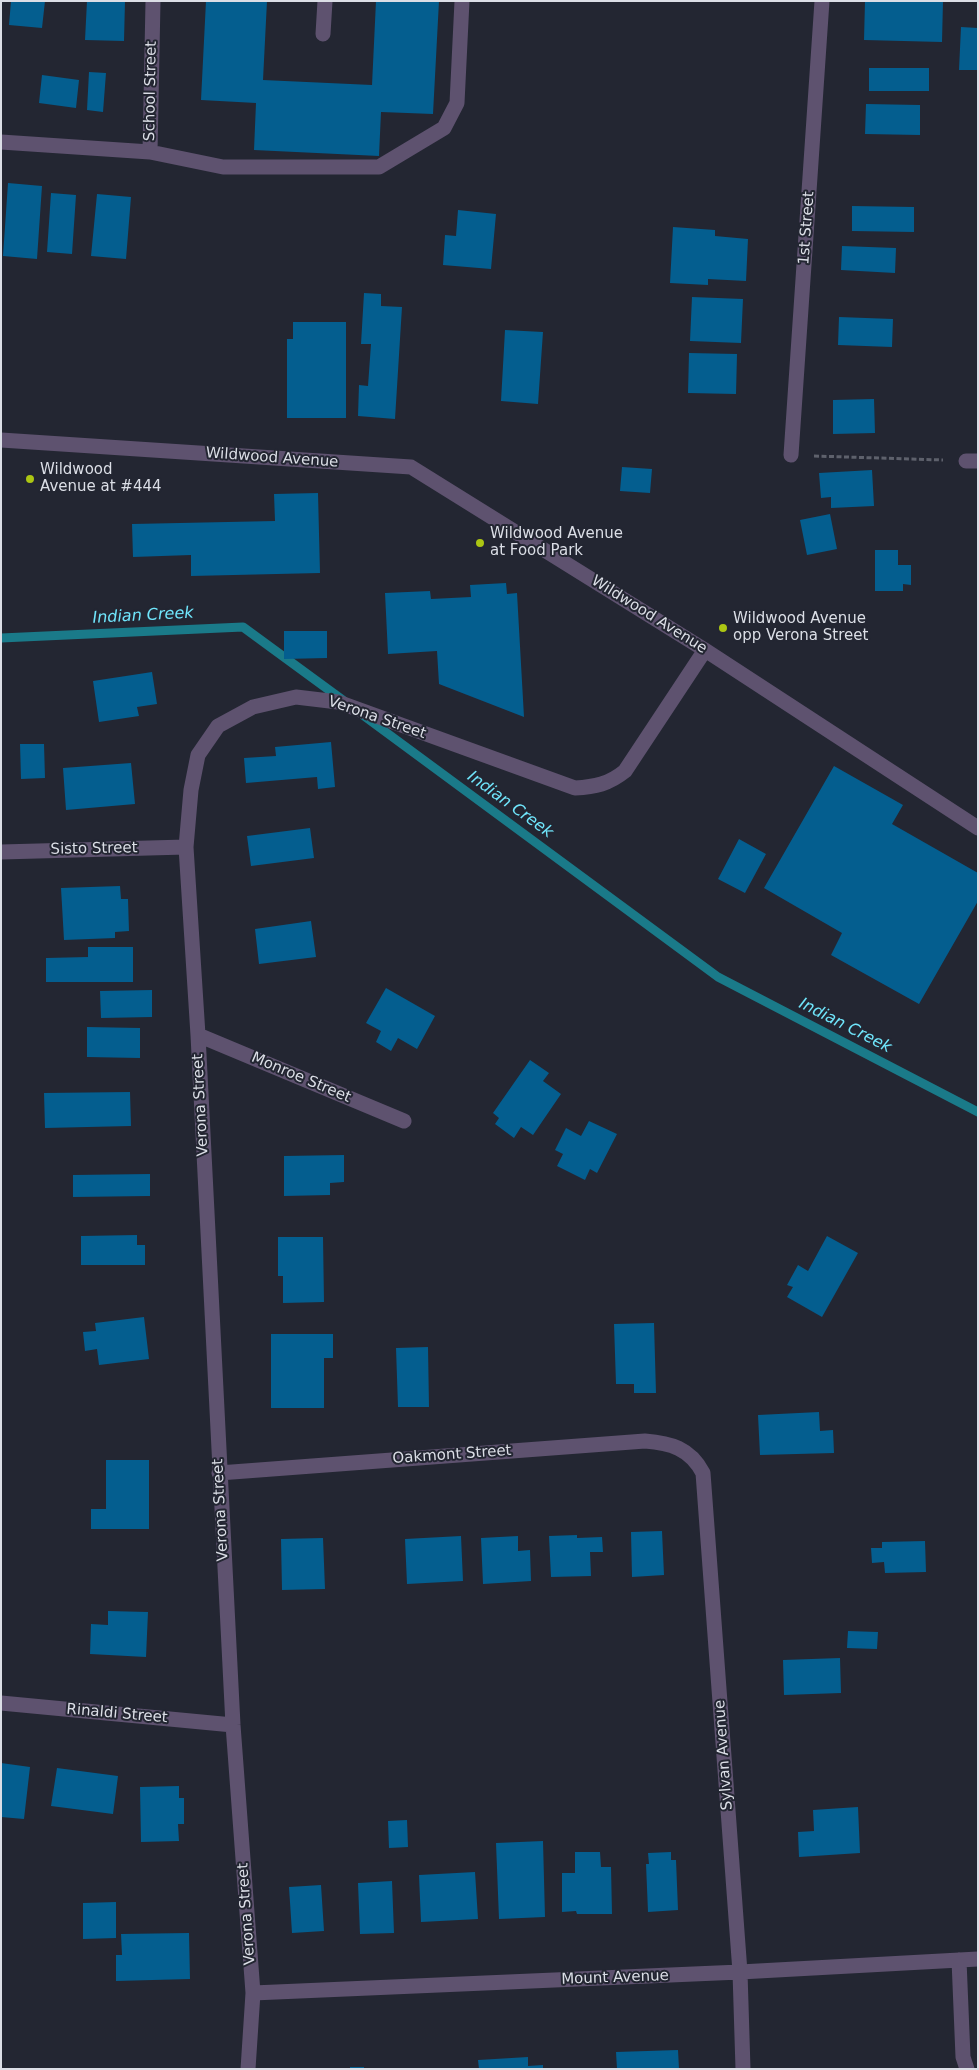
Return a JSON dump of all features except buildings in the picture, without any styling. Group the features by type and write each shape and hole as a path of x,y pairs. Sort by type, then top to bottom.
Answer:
{"street":[{"name":"School Street","path":"1,142 150,152 153,1"},
{"path":"323,34 325,1"},
{"path":"150,152 223,167 379,167 444,128 457,103 462,1"},
{"name":"1st Street","path":"791,455 822,1"},
{"name":"Wildwood Avenue","path":"1,440 412,467 705,650 978,828"},
{"name":"Verona Street","path":"248,2069 253,1993 233,1725 198,1034 186,847 191,790 198,755 218,726 253,707 296,697 338,702 575,788 596,787 608,783 625,772 705,650"},
{"name":"Sisto Street","path":"1,852 186,847"},
{"name":"Monroe Street","path":"198,1034 404,1121"},
{"name":"Oakmont Street","path":"219,1472 645,1441 667,1442 683,1449"},
{"name":"Sylvan Avenue","path":"683,1449 697,1462 703,1472 740,1972 743,2069"},
{"name":"Rinaldi Street","path":"1,1703 233,1725"},
{"name":"Mount Avenue","path":"253,1993 740,1972 978,1959"},
{"path":"959,1960 963,2057 967,2069"}],"path":[{"path":"791,455 972,461"}],"waterway":[{"name":"Indian Creek","path":"1,638 243,627 344,701"},
{"name":"Indian Creek","path":"364,716 718,977 978,1112"}],"place":[{"name":"Wildwood Avenue at #444","path":"30,479"},
{"name":"Wildwood Avenue at Food Park","path":"480,543"},
{"name":"Wildwood Avenue opp Verona Street","path":"723,628"}]}
